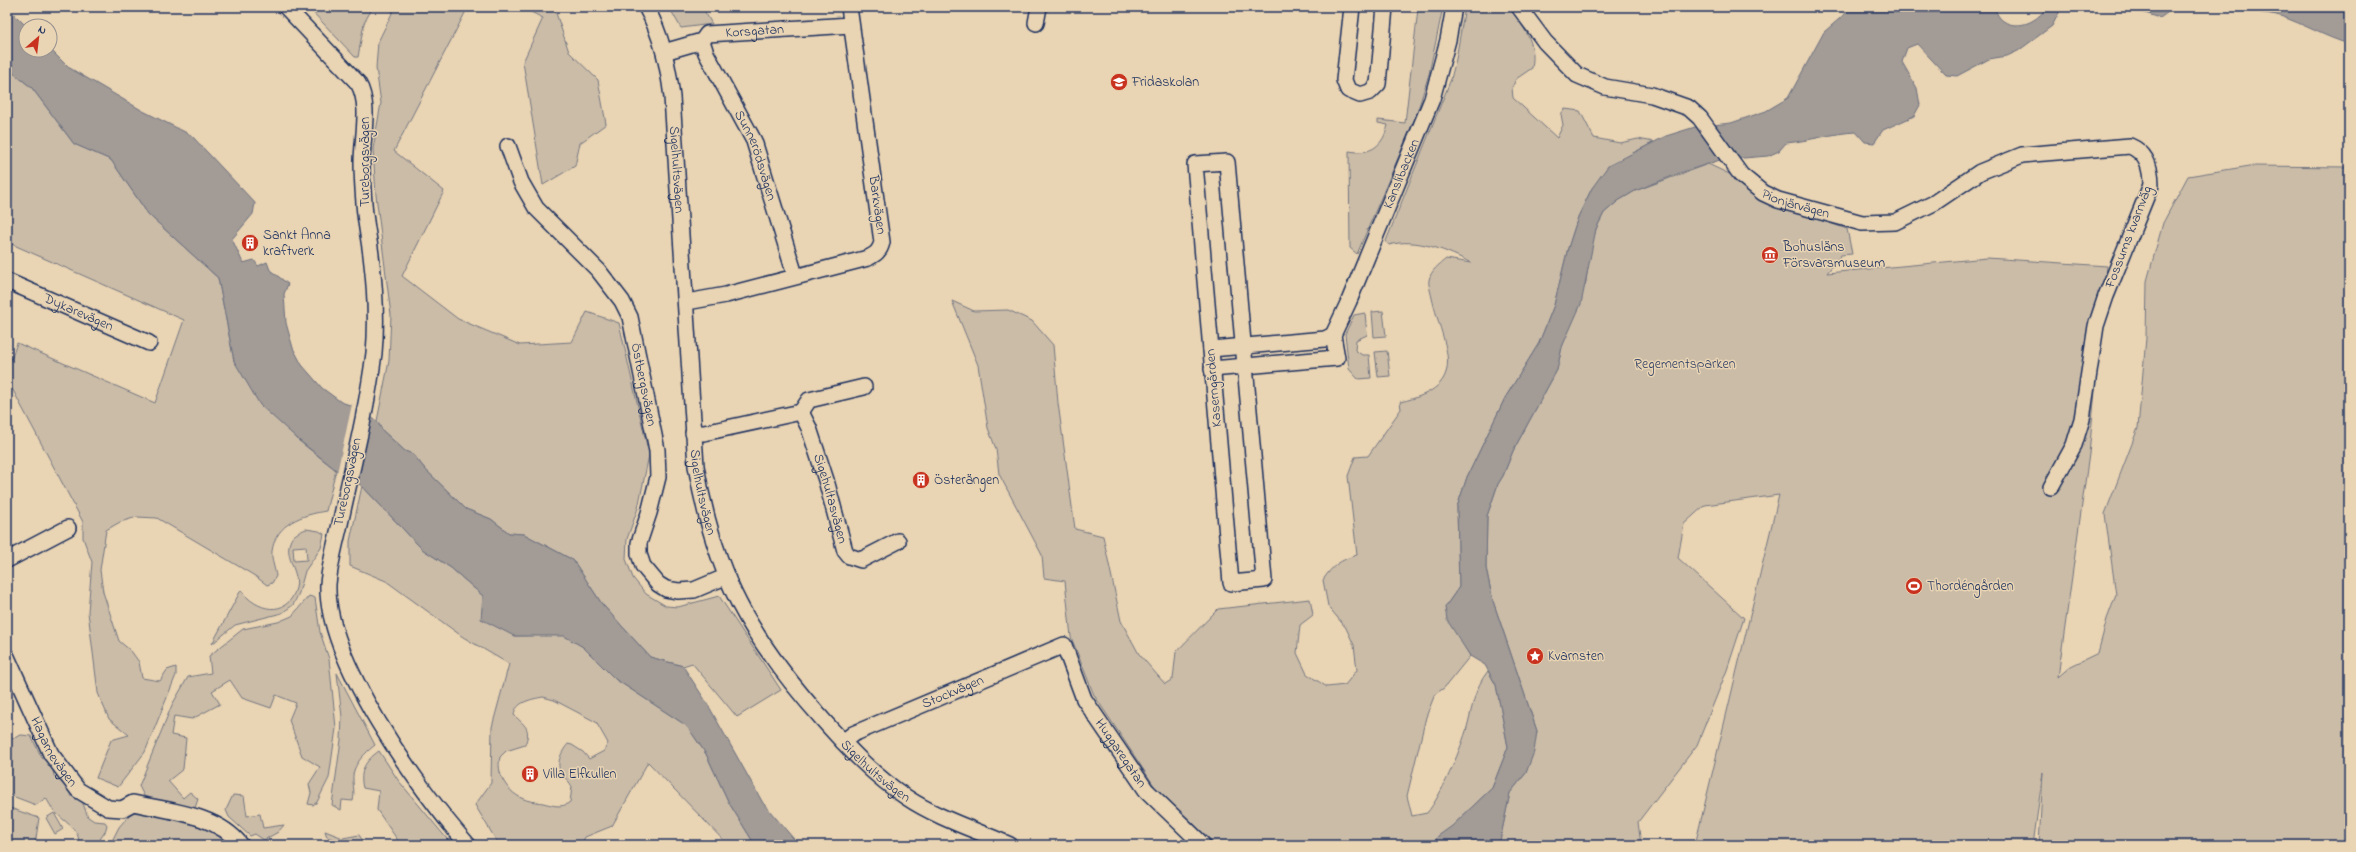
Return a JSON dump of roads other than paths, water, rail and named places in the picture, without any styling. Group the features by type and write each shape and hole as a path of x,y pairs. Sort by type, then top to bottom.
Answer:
{"street":[{"name":"Tureborgsvägen","path":"286,7 358,83 363,92 364,104 362,164 364,203 371,256 376,321 369,385 344,505 332,554 328,587 330,607 338,639 372,710 415,781 468,845"},
{"name":"Sigelhultsvägen","path":"646,7 656,26 664,52 672,97 696,466 702,504 725,578 741,609 766,651 797,690 843,742 873,772 917,804 1010,845"},
{"name":"Barkvägen","path":"686,302 726,295 795,275 868,258 878,252 881,248 882,242 849,7"},
{"path":"1036,23 1039,7"},
{"path":"1352,7 1344,80 1348,90 1360,95 1370,92 1378,84 1385,7"},
{"name":"Kanslibacken","path":"1332,335 1349,301 1430,105 1444,58 1454,7"},
{"name":"Pionjärvägen","path":"1519,7 1545,42 1577,75 1605,87 1652,95 1689,108 1700,118 1741,175 1763,193 1778,200 1862,223 1884,224 1908,217 1934,203 1980,172 2022,155 2130,146"},
{"name":"Korsgatan","path":"664,52 702,41 707,34 851,25"},
{"name":"Sunnerödsvägen","path":"702,41 706,53 754,141 795,275"},
{"name":"Östbergsvägen","path":"508,146 521,182 536,208 598,270 622,301 630,316 657,450 658,477 649,513 639,543 639,554 643,566 658,584 666,589 678,591 694,590 725,578"},
{"name":"Fossums kvarnväg","path":"2051,487 2074,445 2082,419 2093,345 2106,296 2151,185 2151,170 2146,158 2137,149 2130,146"},
{"name":"Kaserngården","path":"1227,162 1264,580 1231,583 1211,350 1195,164 1227,162"},
{"name":"Dykarevägen","path":"7,281 149,343"},
{"path":"1211,350 1325,339 1332,335 1337,358 1212,369"},
{"path":"693,433 704,433 801,412 809,400 864,387"},
{"name":"Sigehultasvägen","path":"801,412 810,428 845,551 849,556 860,560 898,541"},
{"path":"7,560 68,528"},
{"name":"Stockvägen","path":"843,742 853,734 1064,645"},
{"name":"Huggaregatan","path":"1064,645 1084,699 1146,790 1203,845"},
{"name":"Hagarnevägen","path":"7,657 51,754 78,790 108,808 122,809 133,803 208,820 225,830 241,845"}],"waterway":[{"path":"629,664 667,690 700,723"}],"place":[{"name":"Fridaskolan","path":"1119,82"},
{"name":"Sankt Anna kraftverk","path":"250,243"},
{"name":"Bohusläns Försvarsmuseum","path":"1770,255"},
{"name":"Österängen","path":"921,480"},
{"name":"Thordéngården","path":"1914,586"},
{"name":"Kvarnsten","path":"1535,656"},
{"name":"Villa Elfkullen","path":"530,774"}],"park label":[{"name":"Regementsparken","path":"1685,364"}]}
